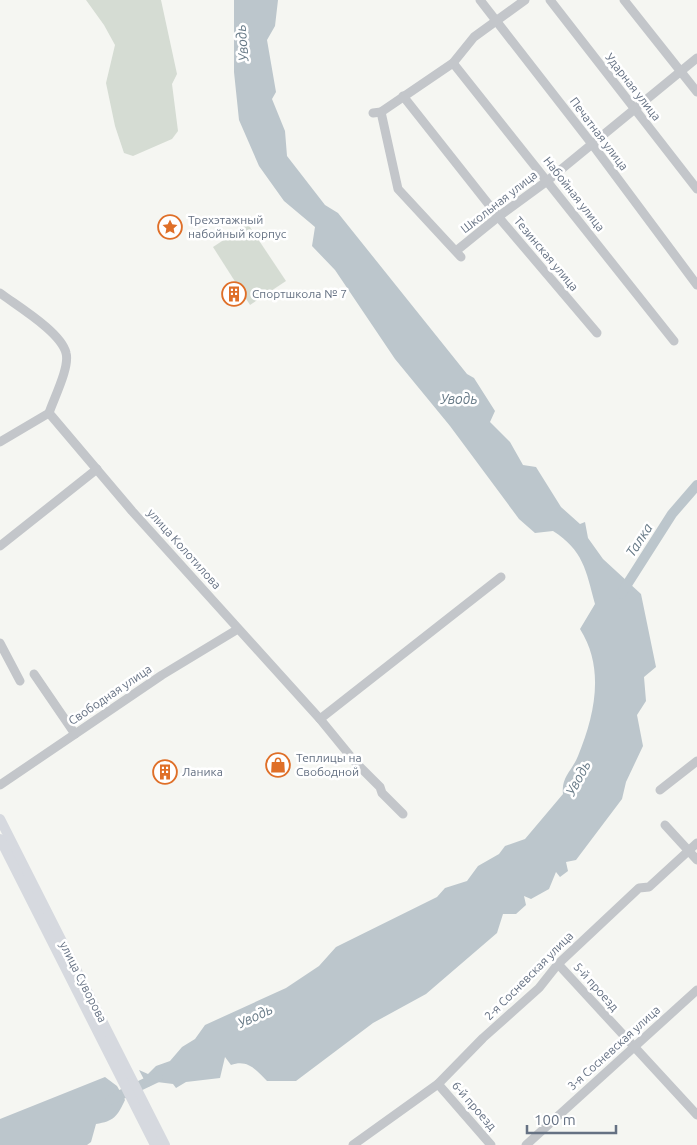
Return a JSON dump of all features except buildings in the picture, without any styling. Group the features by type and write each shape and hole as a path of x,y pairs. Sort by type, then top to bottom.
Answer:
{"main road":[{"name":"улица Суворова","path":"0,819 70,967 145,1116 155,1145"},
{"name":"улица Суворова","path":"0,839 70,967"},
{"name":"улица Суворова","path":"145,1116 165,1145"}],"street":[{"name":"Печатная улица","path":"480,0 592,144 697,285"},
{"path":"403,96 453,63 474,37 526,0"},
{"name":"Ударная улица","path":"550,0 697,189"},
{"path":"624,0 697,92"},
{"name":"Школьная улица","path":"403,96 377,112 398,189 459,254 498,216 548,181 697,58"},
{"name":"Набойная улица","path":"453,63 674,341"},
{"name":"Тезинская улица","path":"403,96 498,216 597,333"},
{"path":"0,293 44,326 59,340 66,353 66,366 49,413 0,442"},
{"name":"улица Колотилова","path":"49,413 97,470 320,719 356,763 380,787 382,793 403,814"},
{"path":"0,546 97,470"},
{"path":"320,719 501,577"},
{"name":"Свободная улица","path":"0,785 162,674 238,629"},
{"path":"0,643 20,681"},
{"path":"34,674 75,734"},
{"path":"660,790 697,761"},
{"path":"666,825 697,860"},
{"name":"2-я Сосневская улица","path":"353,1145 438,1084 483,1038 539,988 558,964 639,888 649,887 697,843"},
{"name":"5-й проезд","path":"558,964 697,1115"},
{"name":"3-я Сосневская улица","path":"526,1145 697,990"},
{"name":"6-й проезд","path":"438,1084 491,1145"}],"shaded area":[{"path":"86,0 161,0 177,74 172,84 178,131 172,139 133,156 124,153 115,126 106,83 115,45 104,25"},
{"path":"248,224 286,281 250,305 213,247"}],"water":[{"path":"234,0 278,0 275,26 267,40 276,92 272,99 285,131 287,156 325,205 338,213 467,374 474,378 495,411 490,422 510,442 523,465 536,467 561,507 580,524 585,522 588,538 603,559 641,594 656,667 644,677 646,701 637,715 643,746 626,782 622,799 576,860 566,862 568,871 560,877 556,872 549,889 531,899 524,896 526,905 516,914 503,914 497,933 426,994 373,1023 296,1081 267,1081 251,1067 242,1063 231,1065 225,1057 220,1078 186,1082 176,1088 173,1084 157,1082 148,1087 139,1070 148,1074 156,1066 170,1061 182,1047 195,1039 205,1025 286,988 319,966 336,947 437,897 445,888 467,881 478,866 499,854 505,846 525,839 563,794 565,778 576,761 584,740 593,708 595,692 593,660 588,644 580,629 595,604 586,571 577,553 563,538 553,531 535,533 519,519 450,426 395,359 335,270 312,246 315,227 284,201 259,166 239,120 234,72"},
{"path":"105,1077 117,1086 125,1100 120,1110 111,1120 96,1124 91,1142 87,1145 0,1145 0,1119"}],"waterway":[{"name":"Талка","path":"621,594 672,514 697,485"},
{"name":"Уводь","path":"110,1100 158,1077"}],"place":[{"name":"Трехэтажный набойный корпус","path":"170,227"},
{"name":"Спортшкола № 7","path":"234,294"},
{"name":"Теплицы на Свободной","path":"278,765"},
{"name":"Ланика","path":"165,772"}]}
